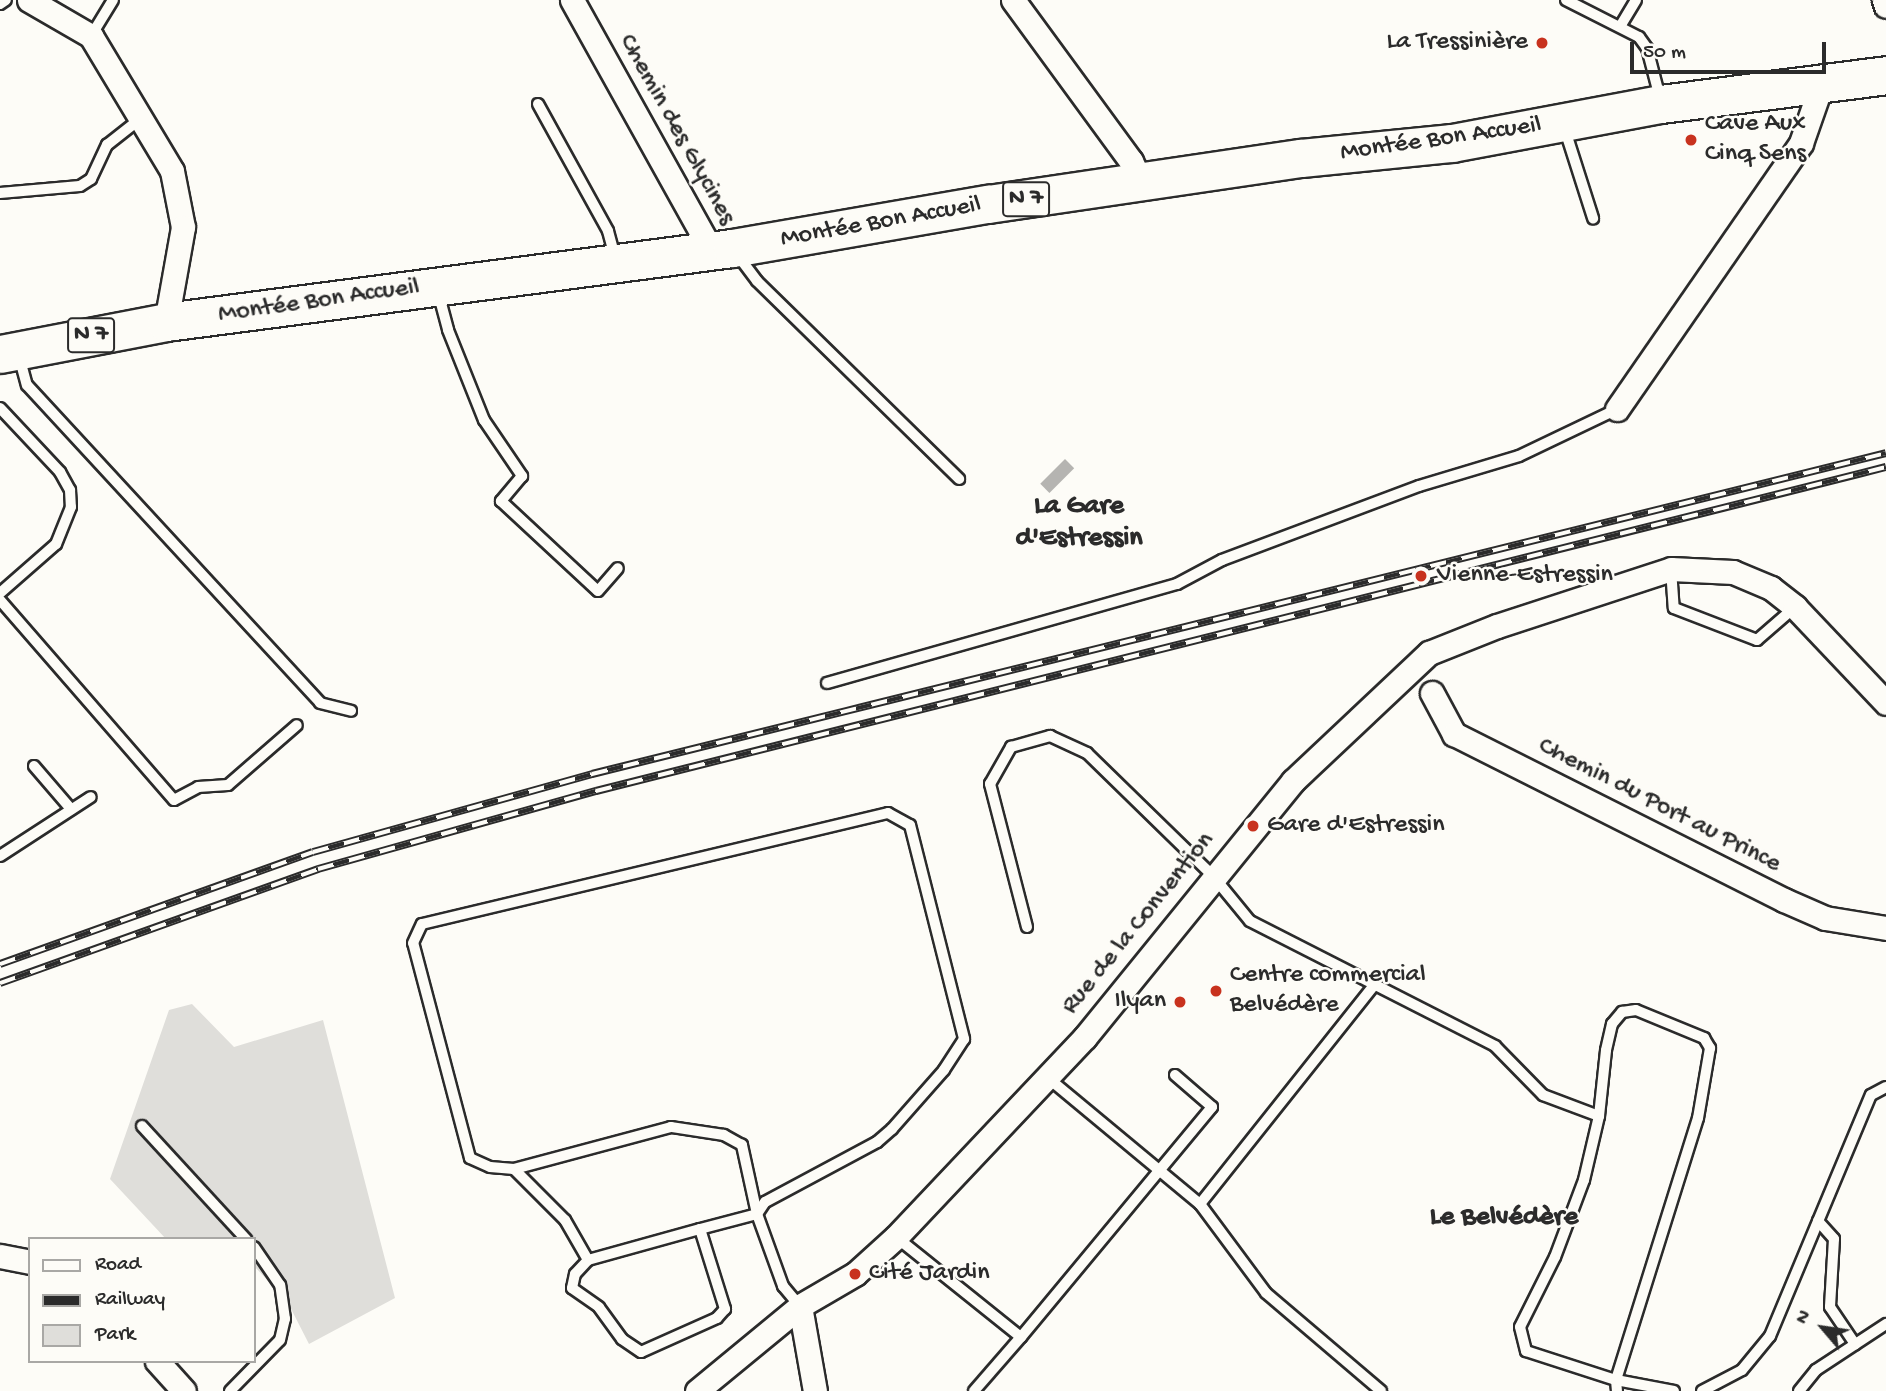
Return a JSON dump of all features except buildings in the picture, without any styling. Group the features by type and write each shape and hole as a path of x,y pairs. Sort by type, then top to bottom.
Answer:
{"main road":[{"name":"Montée Bon Accueil","path":"8,353 166,322 721,249 1301,158 1452,143 1661,104 1886,75"}],"street":[{"path":"29,0 91,36 172,171 181,202 180,261 166,322"},
{"name":"Chemin des Glycines","path":"572,0 721,249"},
{"path":"1013,0 1131,161 1140,182"},
{"path":"1884,0 1886,6"},
{"path":"1617,408 1801,143 1822,83"},
{"path":"1671,569 1733,572 1771,588 1795,607 1886,703"},
{"name":"Rue de la Convention","path":"697,1391 800,1306 855,1274 897,1237 1084,1037 1293,781 1429,653 1527,615 1671,569"},
{"name":"Chemin du Port au Prince","path":"1432,693 1454,734 1784,900 1825,918 1886,928"},
{"path":"0,1255 28,1262"},
{"path":"800,1306 815,1391"},
{"path":"159,1363 184,1391"}],"lane":[{"path":"0,4 6,0"},
{"path":"91,36 113,0"},
{"path":"1566,0 1621,25 1647,48 1661,104"},
{"path":"1621,25 1636,0"},
{"path":"538,104 608,231 616,263"},
{"path":"0,193 80,186 91,179 107,145 140,119"},
{"path":"1563,122 1594,218"},
{"path":"721,249 959,479"},
{"path":"436,286 448,330 484,420 522,476 501,501 598,591 618,568"},
{"path":"8,353 27,385 320,703 351,711"},
{"path":"0,408 60,472 70,490 71,507 56,544 0,593"},
{"path":"828,683 1177,584 1222,560 1392,496 1519,456 1617,408"},
{"path":"1671,569 1674,608 1757,639 1795,607"},
{"path":"0,600 174,800 198,787 228,785 297,725"},
{"path":"1027,928 990,784 1002,756 1011,747 1050,736 1074,744 1213,876 1250,920 1495,1046 1543,1095 1599,1116"},
{"path":"34,766 71,809"},
{"path":"0,856 91,797"},
{"path":"700,1229 725,1309 717,1318 642,1352 622,1339 599,1307 572,1288 575,1274 588,1260 700,1229 757,1214 765,1202 877,1142 892,1129 944,1070 964,1039 910,825 888,813 871,814 422,923 413,943 470,1158 490,1167 514,1169 671,1127 724,1135 742,1145 757,1214 783,1286 800,1306"},
{"path":"1200,1204 1375,984"},
{"path":"1616,1386 1698,1118 1710,1048 1704,1038 1636,1010 1622,1012 1612,1024 1599,1116 1584,1180 1555,1257 1520,1327 1526,1351 1616,1386 1674,1391"},
{"path":"974,1391 1212,1107 1175,1076"},
{"path":"1047,1077 1200,1204 1266,1293 1381,1391"},
{"path":"1702,1391 1742,1370 1770,1336 1871,1095 1886,1087"},
{"path":"142,1126 244,1237"},
{"path":"514,1169 565,1220 588,1260"},
{"path":"1818,1221 1834,1239 1830,1307 1855,1344"},
{"path":"897,1237 1021,1337"},
{"path":"230,1391 279,1340 285,1319 280,1285 256,1250"},
{"path":"1799,1391 1816,1370 1886,1324"}],"green space":[{"path":"192,1004 234,1047 323,1020 395,1298 309,1344 287,1301 256,1268 256,1237 164,1237 110,1179 169,1010"}],"shaded area":[{"path":"1065,459 1074,468 1049,493 1040,484"}],"railway":[{"path":"0,964 313,852 592,774 1886,453"},
{"path":"0,983 318,869 596,791 1886,467"}],"place":[{"name":"La Tressinière","path":"1542,43"},
{"name":"Cave Aux Cinq Sens","path":"1691,140"},
{"name":"Vienne-Estressin","path":"1421,576"},
{"name":"Gare d'Estressin","path":"1253,826"},
{"name":"Centre commercial Belvédère","path":"1216,991"},
{"name":"Ilyan","path":"1180,1002"},
{"name":"Cité Jardin","path":"855,1274"}],"district":[{"name":"La Gare d'Estressin","path":"1079,523"},
{"name":"Le Belvédère","path":"1504,1218"}]}
